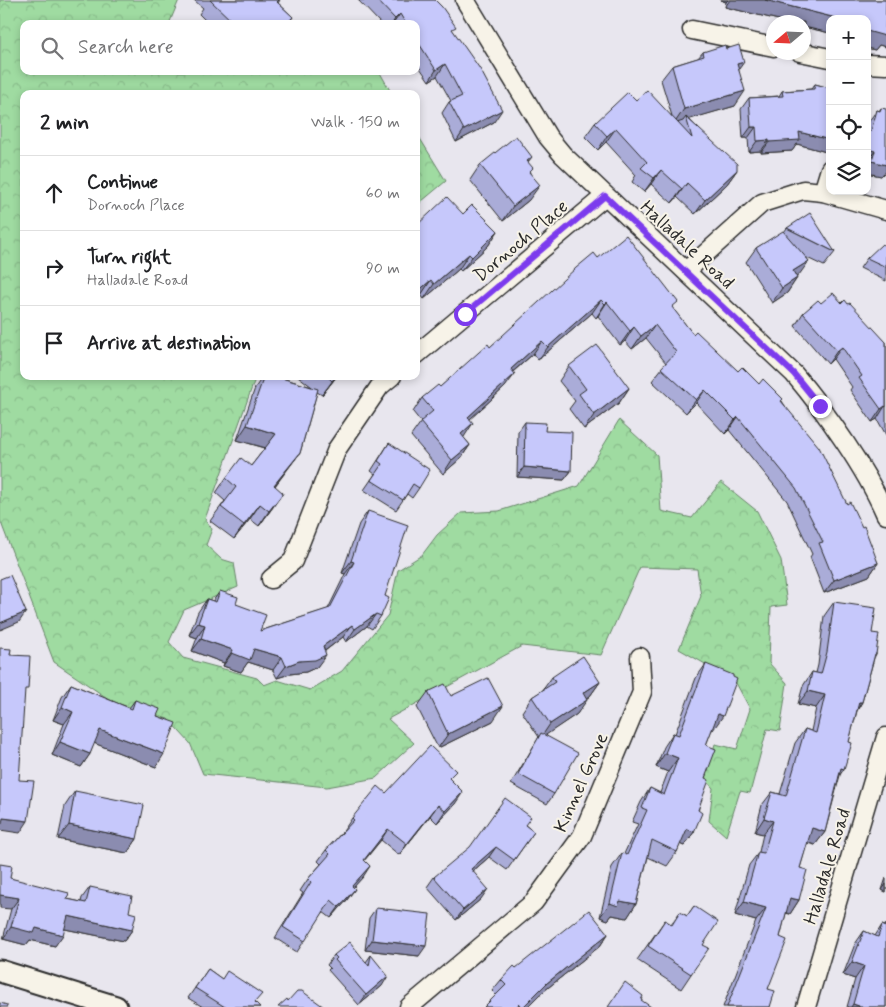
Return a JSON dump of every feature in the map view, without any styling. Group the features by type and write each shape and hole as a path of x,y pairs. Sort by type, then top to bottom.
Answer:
{"street":[{"name":"Halladale Road","path":"465,0 548,136 562,155 794,374 820,406 877,496 886,515"},
{"path":"692,30 766,45"},
{"path":"811,54 826,57"},
{"path":"871,64 886,64"},
{"path":"823,192 826,182"},
{"path":"686,271 762,203 803,190 823,192 886,210"},
{"name":"Dornoch Place","path":"420,353 605,196"},
{"path":"271,579 294,562 337,449 380,386 387,380"},
{"name":"Kinnel Grove","path":"409,1007 534,902 582,836 642,692 640,657"},
{"name":"Halladale Road","path":"806,1007 886,737"},
{"path":"0,971 111,1006"}],"green space":[{"path":"0,0 179,0 171,20 20,20 20,75 381,75 390,90 20,90 20,380 255,380 205,519 212,529 206,545 221,559 234,563 238,587 184,610 169,642 183,658 257,678 264,685 277,680 310,690 342,671 388,615 398,570 422,555 437,535 461,513 499,511 579,486 619,420 657,455 661,511 692,518 721,482 757,511 781,560 787,605 771,607 769,663 787,683 780,731 767,729 750,793 740,791 726,836 709,821 713,788 705,779 715,744 737,749 750,709 735,681 679,649 701,596 697,569 640,567 601,655 522,646 388,719 414,743 376,778 327,787 203,774 190,743 168,719 113,702 54,662 0,520"},
{"path":"420,139 446,181 420,203"}],"building":[{"path":"210,0 279,0 277,2 293,17 290,20 231,20"},
{"path":"377,0 435,0 456,27 452,29 480,69 502,110 464,130 449,102 462,96 445,64 436,70 420,45 420,20 404,20 400,14 395,19"},
{"path":"765,0 886,0 885,36 871,32 871,15 826,15"},
{"path":"725,45 726,49 739,45 744,62 737,64 745,91 684,109 672,66 704,56 703,52"},
{"path":"815,84 826,87 826,139 799,132 800,140 757,141 756,127 751,127 749,98 783,96 782,91 814,89"},
{"path":"647,90 692,138 686,117 737,164 737,170 705,200 687,183 682,189 661,170 654,178 641,168 647,162 616,128 607,136 595,123 628,92 636,100"},
{"path":"881,108 886,109 886,165 872,161 875,151 871,150 871,131 877,110 880,111"},
{"path":"516,136 532,157 527,161 533,168 529,172 540,185 513,206 480,165"},
{"path":"447,197 463,214 472,205 498,231 472,257 469,254 434,284 431,280 420,290 420,222"},
{"path":"810,213 835,252 787,228"},
{"path":"783,231 809,261 793,271 797,278 782,288 756,248"},
{"path":"626,235 678,302 672,307 693,334 696,331 738,371 742,367 759,384 763,379 783,399 781,401 819,447 847,504 850,502 862,527 864,526 878,563 834,580 819,543 823,542 796,488 738,417 735,420 705,390 696,400 661,368 676,352 655,325 641,336 634,327 630,331 607,302 605,304 601,300 548,347 542,341 511,369 515,374 468,417 473,423 461,434 470,445 452,460 420,422 433,411 422,398 438,385 440,387 488,344 490,347 594,253 598,258"},
{"path":"882,244 886,247 886,267 867,258"},
{"path":"833,293 842,303 845,300 848,304 850,303 886,342 886,407 881,409 859,378 862,376 842,347 837,351 803,313 818,300 821,303"},
{"path":"597,345 629,388 594,415 579,394 586,389 569,366"},
{"path":"263,380 288,380 318,389 300,453 274,485 283,493 269,511 260,504 244,525 221,507 236,487 226,478 241,458 251,466 276,434 247,425"},
{"path":"525,422 546,423 545,431 572,432 571,471 524,467"},
{"path":"389,443 430,470 419,488 413,484 403,500 371,480 382,464 378,461"},
{"path":"368,511 408,525 385,596 389,598 381,616 376,614 355,629 352,625 323,646 326,655 315,660 299,661 286,666 282,657 254,649 250,660 232,653 233,650 201,639 205,625 198,623 207,599 216,602 220,591 238,597 236,604 266,615 260,631 330,608 354,562 351,561"},
{"path":"10,575 26,612 0,623 0,579"},
{"path":"834,602 876,608 872,633 879,634 876,654 862,702 859,702 849,742 852,743 844,769 841,768 825,832 812,828 800,868 807,870 799,900 790,898 780,937 787,940 768,989 775,991 770,1007 727,1007 766,908 744,902 758,852 764,853 773,821 764,818 772,792 786,796 805,729 816,733 825,695 808,691 812,672 821,674 827,652"},
{"path":"0,648 11,649 10,655 30,656 28,689 25,689 19,780 34,781 28,821 3,818 2,823 0,823"},
{"path":"583,656 600,682 583,693 587,700 550,724 532,697 555,682 552,677"},
{"path":"706,664 733,675 737,679 723,716 718,714 706,745 716,749 705,778 709,780 698,810 702,813 694,832 687,829 677,852 652,840 636,904 620,901 618,906 610,903 622,853 627,855 647,810 642,808 650,788 664,795 678,758 665,753 673,733 679,735"},
{"path":"488,678 503,706 448,734 428,692 445,684 451,696"},
{"path":"71,684 132,709 135,700 160,709 157,716 176,723 164,754 100,730 90,754 60,742 73,712 62,707"},
{"path":"541,733 578,753 554,794 518,774"},
{"path":"430,746 456,771 449,778 463,792 445,811 438,805 407,844 388,829 364,860 370,866 352,886 355,889 339,907 331,900 305,941 283,927 311,882 308,879 330,854 326,850 354,820 352,818 378,786 386,793"},
{"path":"75,791 144,805 137,839 69,825"},
{"path":"505,798 531,817 525,825 534,832 514,860 496,847 471,869 488,889 463,910 434,877 470,847"},
{"path":"0,864 12,866 10,878 69,893 67,899 86,903 90,887 132,896 129,912 136,914 132,930 68,916 63,935 36,928 34,933 11,927 19,898 0,895"},
{"path":"694,906 718,922 703,945 709,948 691,974 648,946 665,920 672,925 680,912 687,916"},
{"path":"376,908 430,914 426,946 372,940"},
{"path":"589,910 608,934 547,983 523,1007 519,1004 516,1007 484,1007 506,985 501,980 514,966 516,968"},
{"path":"882,925 886,927 886,1007 859,1007 853,1004 864,966 852,962 864,931 878,937"},
{"path":"350,942 369,966 371,955 388,976 366,995 335,960 337,958 334,955"},
{"path":"208,969 222,979 227,971 262,994 255,1002 260,1007 225,1007 195,988"},
{"path":"625,982 643,996 641,1000 651,1007 608,1007"},
{"path":"297,991 302,991 324,1007 278,1007 287,999 288,1001"},
{"path":"0,1003 7,1005 7,1007 0,1007"}],"route":[{"path":"465,314 605,196 794,374 820,406"}]}
